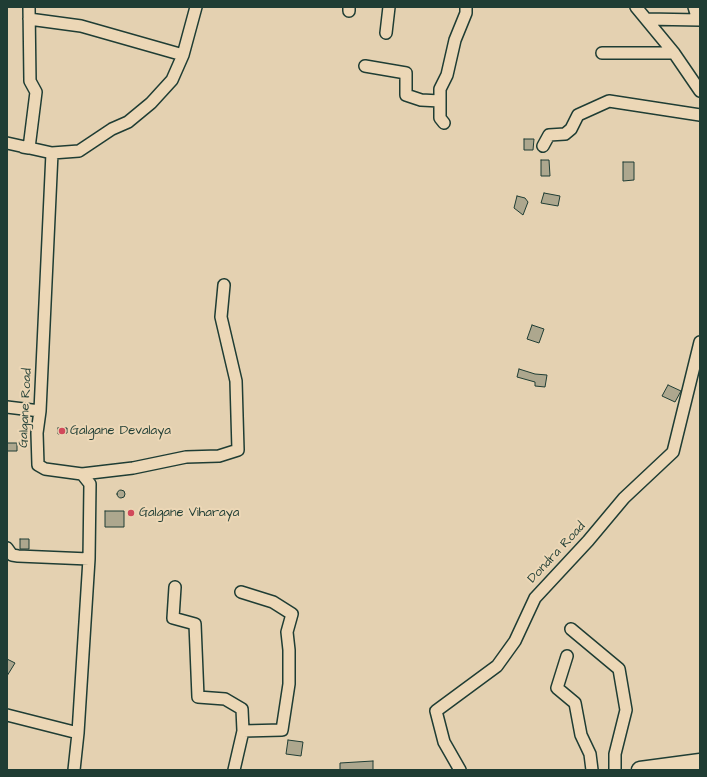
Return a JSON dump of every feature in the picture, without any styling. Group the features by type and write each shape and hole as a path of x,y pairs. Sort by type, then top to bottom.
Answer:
{"highway":[{"path":"640,770 700,762"}],"street":[{"path":"29,7 30,81 36,92 29,148"},
{"path":"7,144 52,153 79,151 112,129 128,122 151,103 172,80 184,55 196,7"},
{"path":"386,33 389,7"},
{"path":"444,123 440,118 440,89 447,75 455,40 466,13 466,7"},
{"path":"636,7 674,53 700,90"},
{"path":"646,20 699,20 694,7"},
{"path":"29,19 81,26 184,55"},
{"path":"602,53 674,53"},
{"path":"365,66 406,73 406,95 421,100 440,101"},
{"path":"543,146 549,135 565,134 571,129 578,115 609,101 700,115"},
{"name":"Galgane Road","path":"52,153 40,411 37,433 38,465 45,469 82,474"},
{"path":"82,474 133,468 186,457 219,456 238,450 236,381 221,317 224,285"},
{"name":"Dondra Road","path":"460,770 444,742 436,711 497,666 516,641 535,598 624,498 673,452 700,343"},
{"path":"7,407 40,411"},
{"path":"74,770 78,733 89,560 90,484 82,474"},
{"path":"7,548 12,555 18,556 89,560"},
{"path":"175,588 173,618 195,624 198,697 225,699 242,709 243,731 234,770"},
{"path":"241,592 273,602 292,614 287,632 289,650 289,684 282,730 243,731"},
{"path":"571,629 619,669 626,710 616,754 615,770"},
{"path":"567,656 556,688 575,703 581,735 590,754 592,770"},
{"path":"7,715 78,733"}],"building":[{"path":"524,139 534,139 533,150 524,150"},
{"path":"541,160 549,160 550,176 541,176"},
{"path":"623,162 634,162 634,180 623,181"},
{"path":"544,193 560,196 558,206 541,203"},
{"path":"517,196 525,198 528,202 523,215 514,208"},
{"path":"532,325 544,329 539,343 527,339"},
{"path":"519,369 535,374 547,375 545,387 535,386 535,382 517,377"},
{"path":"668,385 681,391 675,402 662,396"},
{"name":"Galgane Devalaya","path":"58,428 67,428 67,433 58,434"},
{"path":"7,443 17,443 17,451 7,451"},
{"path":"121,490 124,491 124,497 121,498 118,497 117,494 118,491"},
{"path":"105,511 124,511 124,527 105,527"},
{"path":"20,539 29,539 29,549 20,549"},
{"path":"7,659 15,663 7,676"},
{"path":"288,740 303,742 301,756 286,754"},
{"path":"373,761 373,770 340,770 340,763"}],"place":[{"name":"Galgane Devalaya","path":"62,431"},
{"name":"Galgane Viharaya","path":"131,513"}]}
